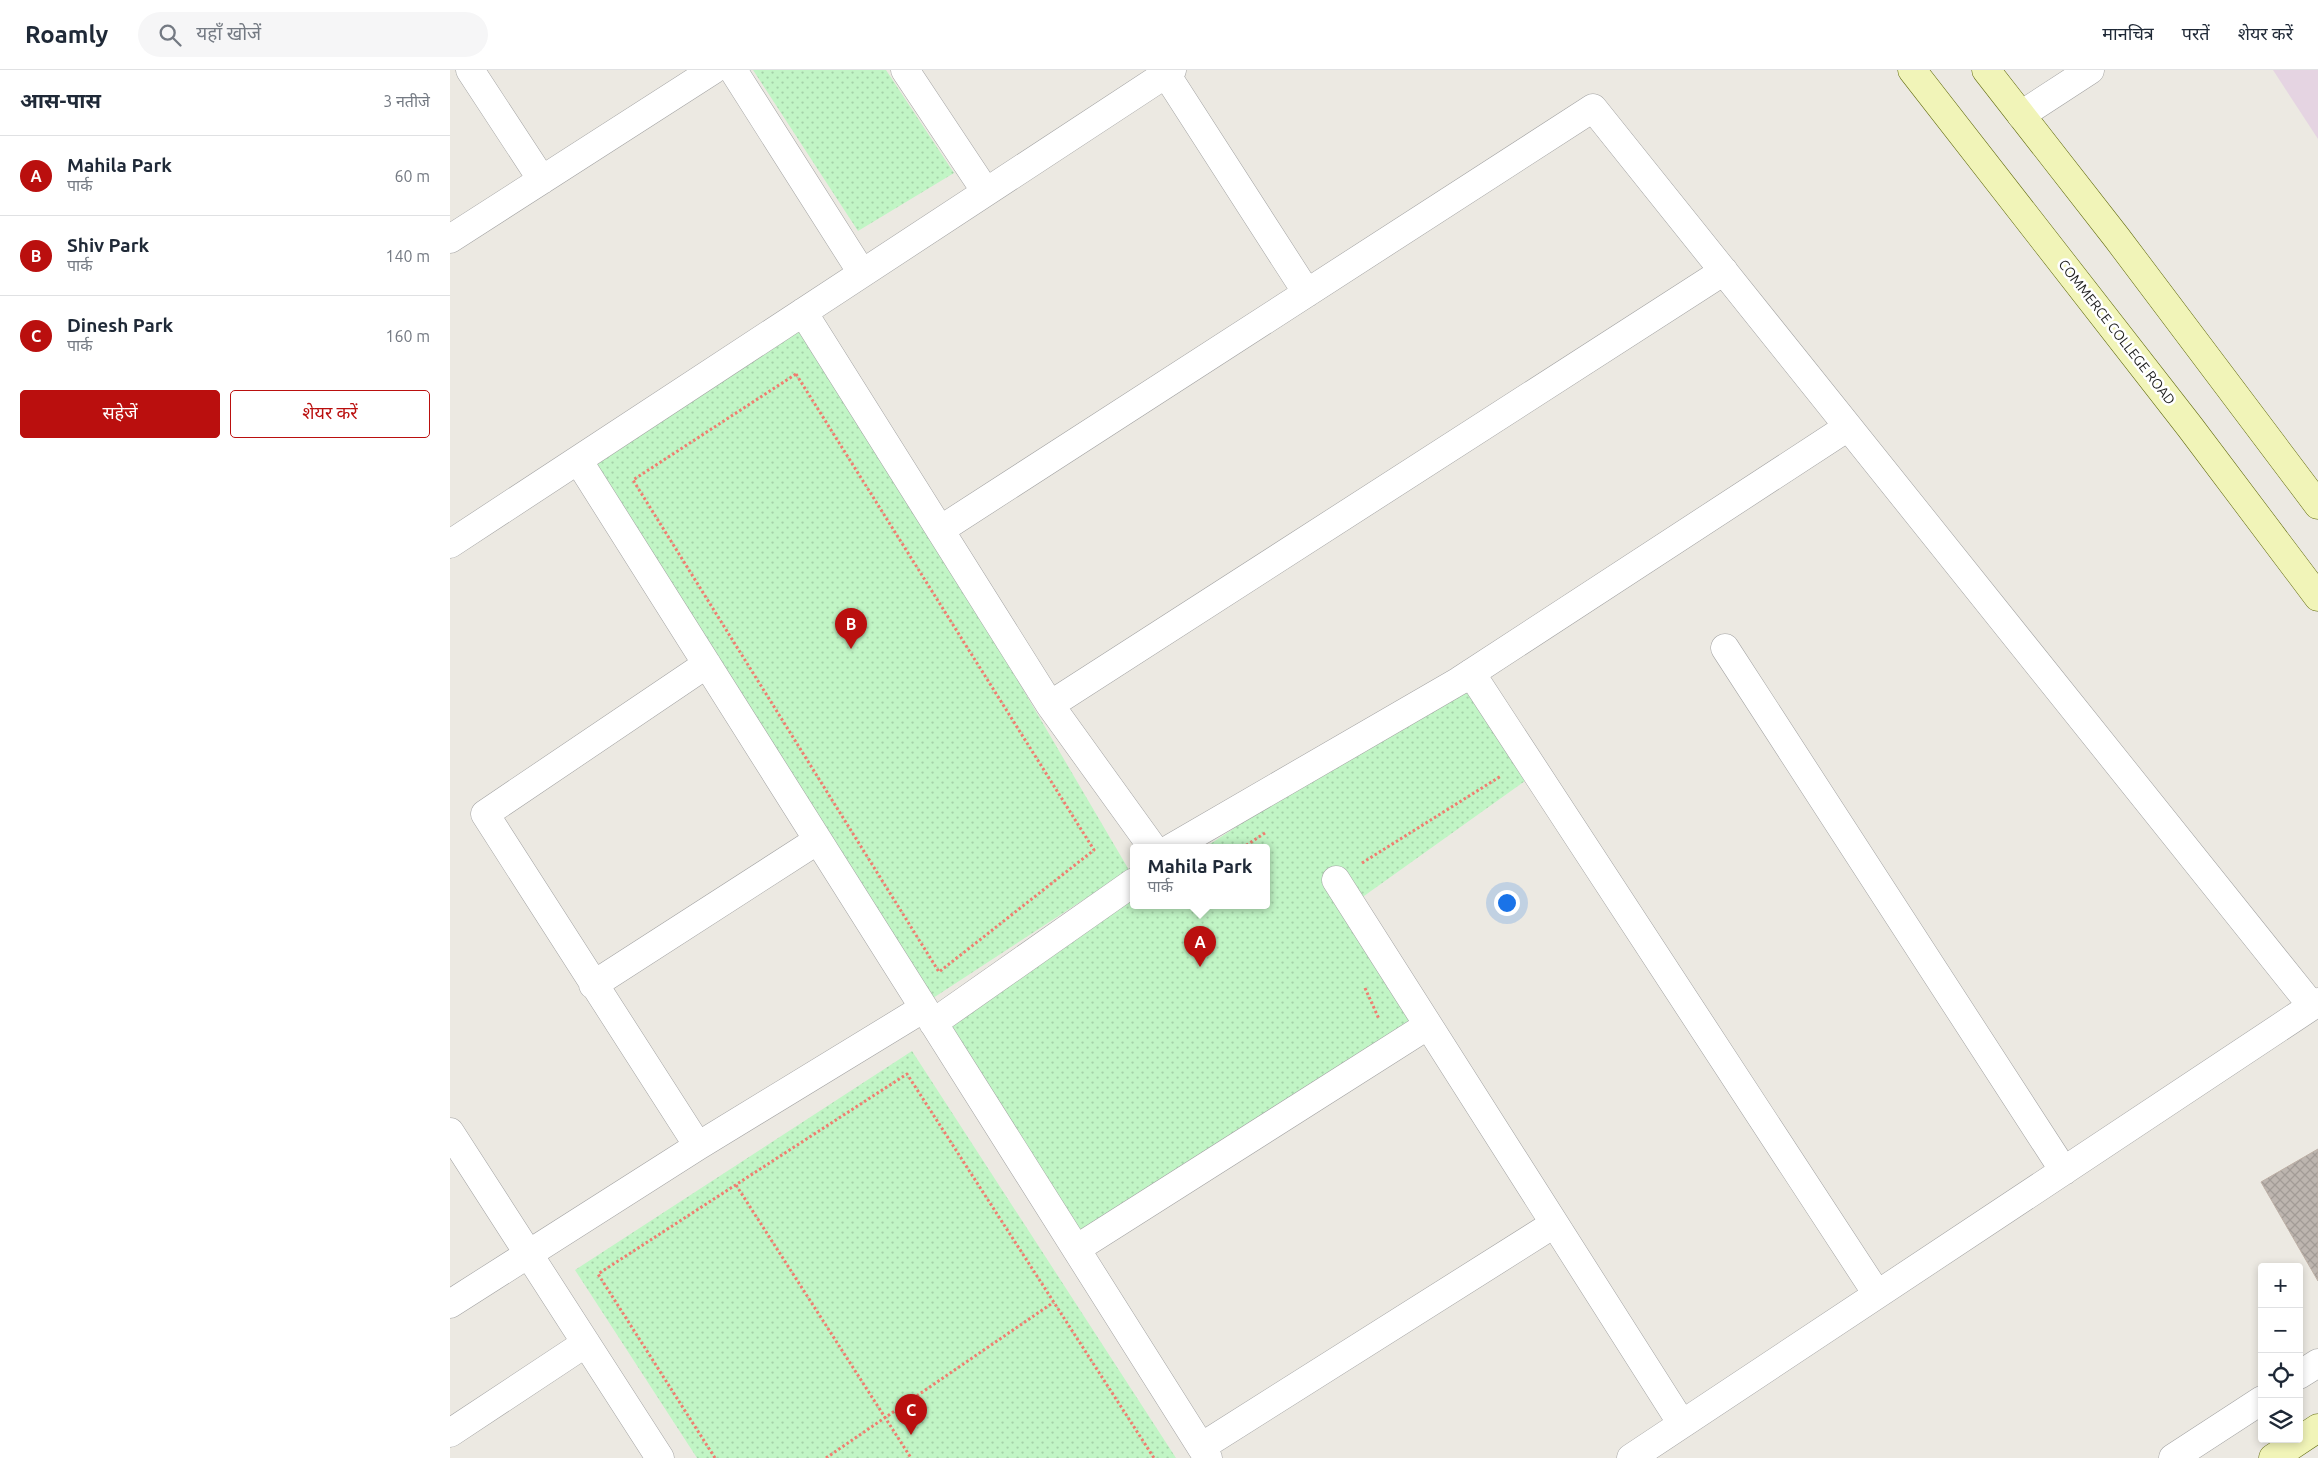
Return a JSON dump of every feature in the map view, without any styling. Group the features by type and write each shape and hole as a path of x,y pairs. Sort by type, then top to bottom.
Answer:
{"street":[{"path":"470,70 542,180"},
{"path":"905,70 986,192"},
{"name":"COMMERCE COLLEGE ROAD","path":"1912,70 2190,427 2318,597"},
{"path":"1986,70 2117,238 2318,505"},
{"path":"2021,115 2090,70"},
{"path":"450,239 716,71 862,273"},
{"path":"450,544 1169,72 1307,293"},
{"path":"940,530 1593,108 2315,1004 1631,1458"},
{"path":"1050,705 1724,271"},
{"path":"803,312 1050,705 1150,844"},
{"path":"1179,844 1471,673 1848,426"},
{"path":"578,460 1205,1452 1554,1224"},
{"path":"1725,648 2064,1171"},
{"path":"698,1146 485,814 707,664"},
{"path":"1471,673 1877,1294"},
{"path":"593,984 818,840"},
{"path":"1336,880 1427,1026 1682,1424"},
{"path":"450,1304 698,1146 929,1015 1130,885"},
{"path":"1076,1249 1427,1026"},
{"path":"450,1132 660,1458"},
{"path":"450,1433 586,1343"},
{"path":"2303,1372 2318,1363"},
{"path":"2173,1458 2258,1403"},
{"path":"2273,1458 2318,1428"}],"path":[{"path":"796,374 1094,850 939,972 633,480 796,374"},
{"path":"1336,880 1506,772"},
{"path":"1248,844 1266,832"},
{"path":"1364,986 1380,1020 1372,1025"},
{"path":"716,1458 598,1274 907,1074 1154,1458"},
{"path":"736,1185 911,1458"},
{"path":"826,1458 1054,1302"}],"shaded area":[{"path":"2273,70 2318,70 2318,139"}],"green space":[{"path":"753,70 886,70 954,173 858,231"},
{"path":"803,315 1129,870 927,1002 581,462"},
{"path":"1459,681 1536,773 1343,911 1412,1025 1080,1238 938,1023 1130,897 1130,909 1270,909 1270,844 1210,844"},
{"path":"912,1051 1176,1458 697,1458 575,1270"}],"building":[{"path":"2318,1149 2318,1281 2261,1182"}],"place":[{"name":"Shiv Park","path":"851,649"},
{"name":"Mahila Park","path":"1200,967"},
{"name":"Dinesh Park","path":"911,1435"}]}
